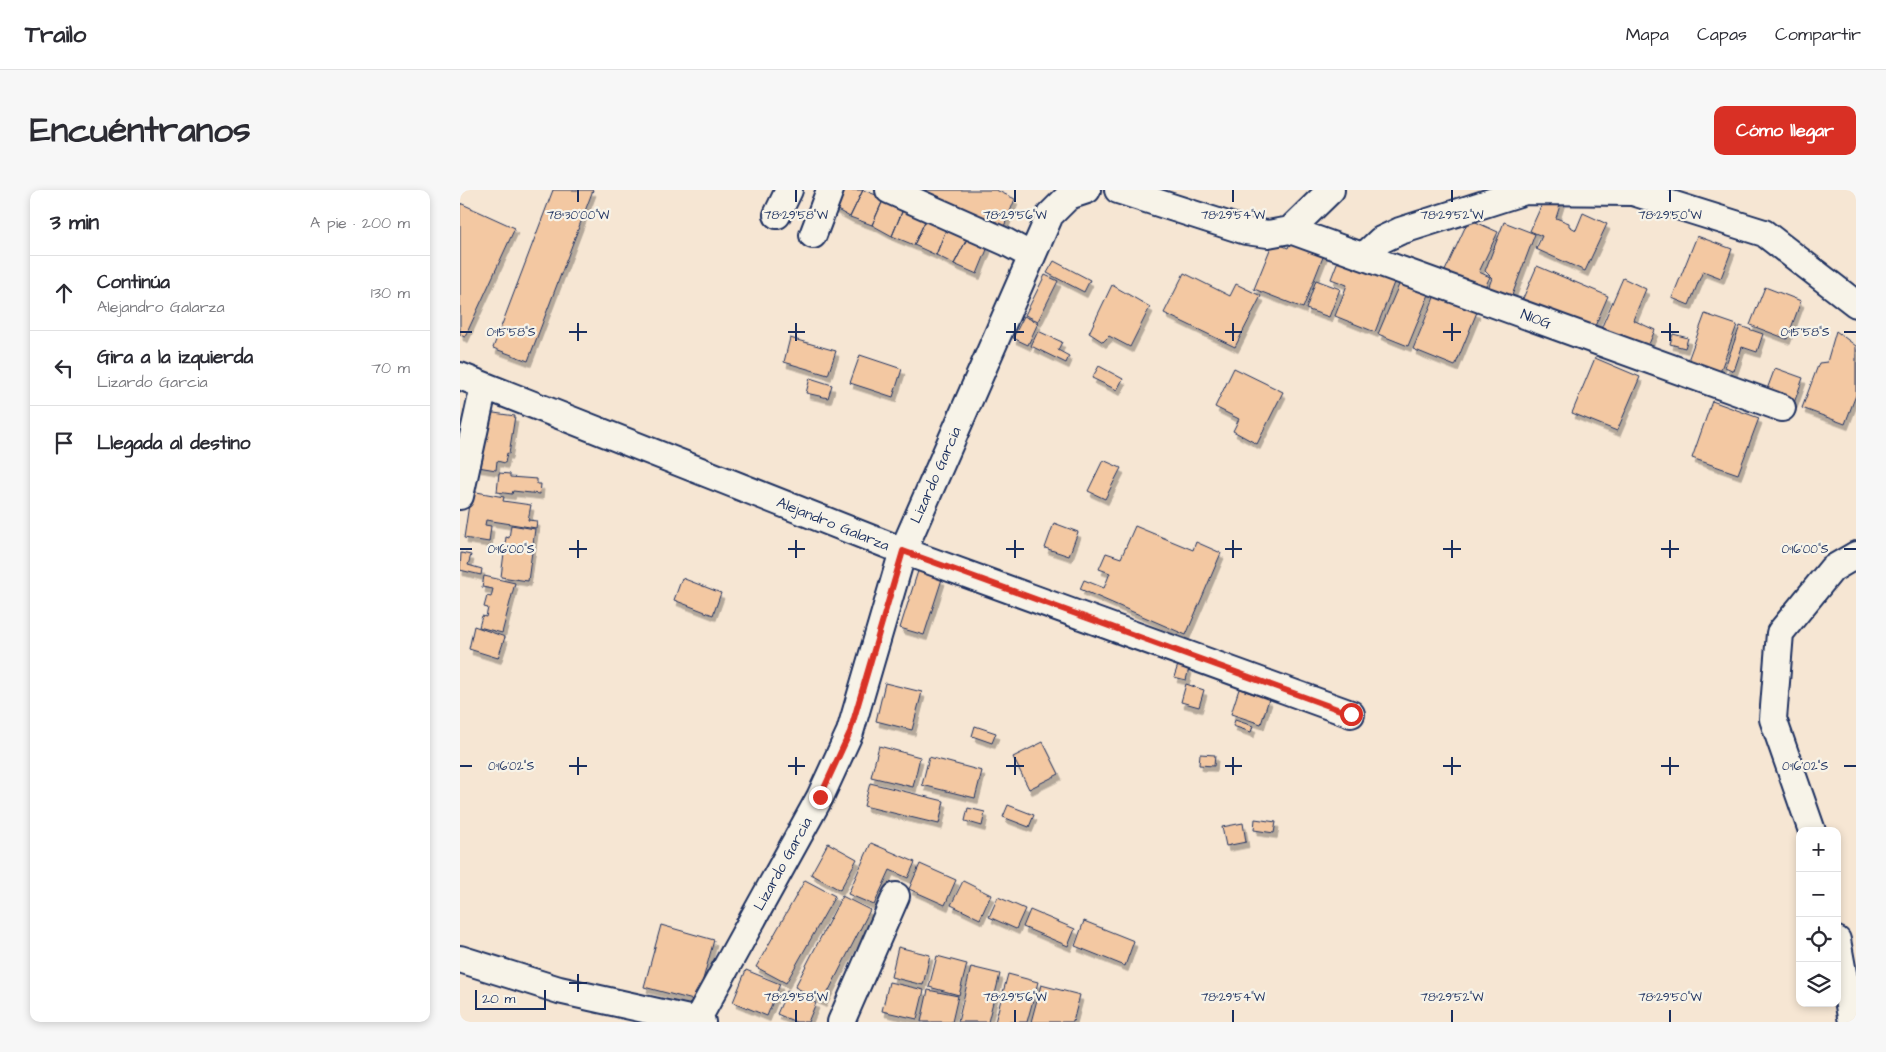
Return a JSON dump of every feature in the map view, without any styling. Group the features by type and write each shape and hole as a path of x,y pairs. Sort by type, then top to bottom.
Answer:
{"street":[{"path":"777,215 789,190"},
{"path":"813,235 830,190"},
{"path":"889,190 1006,242 1032,256"},
{"name":"Lizardo Garcia","path":"698,1022 820,797 850,732 903,551 1050,215 1069,196 1088,190"},
{"path":"1118,190 1246,231 1268,234 1290,230 1331,190"},
{"path":"1364,256 1380,240 1400,231 1525,191 1633,192 1764,233 1856,304"},
{"name":"N10G","path":"1290,230 1782,408"},
{"name":"Alejandro Galarza","path":"460,376 903,551 1351,714"},
{"path":"460,496 484,386"},
{"path":"1811,827 1773,719 1780,633 1832,569 1856,555"},
{"path":"841,1022 896,896"},
{"path":"460,960 559,990 698,1022"},
{"path":"1841,962 1852,1022"}],"building":[{"path":"553,190 593,190 528,361 493,348"},
{"path":"839,190 863,190 850,217 832,207"},
{"path":"863,190 884,198 872,225 850,217"},
{"path":"918,190 996,190 1015,199 1003,229"},
{"path":"884,198 904,207 892,236 872,225"},
{"path":"1562,199 1556,218 1569,223 1569,226 1576,230 1583,213 1607,224 1585,271 1536,249 1542,236 1530,231 1543,202"},
{"path":"460,203 515,228 465,337 460,335"},
{"path":"904,207 927,217 914,245 892,236"},
{"path":"927,217 947,227 936,255 914,245"},
{"path":"1469,219 1498,232 1479,272 1490,277 1483,291 1444,273"},
{"path":"1504,222 1535,234 1511,298 1488,289 1492,278 1485,271"},
{"path":"947,227 968,237 954,264 936,255"},
{"path":"1697,236 1732,249 1721,278 1703,271 1689,305 1672,298"},
{"path":"968,237 988,247 977,274 954,264"},
{"path":"1292,239 1325,252 1303,308 1254,289 1273,242 1288,248"},
{"path":"1339,258 1395,280 1375,332 1335,316 1347,285 1331,279"},
{"path":"1054,261 1090,280 1084,292 1047,273"},
{"path":"1537,266 1608,296 1592,333 1521,303"},
{"path":"1184,273 1230,296 1236,284 1261,296 1235,347 1164,313"},
{"path":"1045,275 1058,281 1038,321 1025,315"},
{"path":"1623,278 1646,289 1633,320 1655,330 1646,351 1600,331"},
{"path":"1316,280 1340,289 1329,317 1306,309"},
{"path":"1401,280 1430,292 1408,346 1378,334"},
{"path":"1112,285 1150,307 1130,347 1109,336 1103,342 1089,333"},
{"path":"1765,287 1801,301 1787,339 1750,325"},
{"path":"1435,295 1477,312 1455,366 1413,349"},
{"path":"1705,314 1737,325 1719,375 1687,363"},
{"path":"1024,316 1038,323 1028,345 1013,338"},
{"path":"1740,326 1763,334 1757,352 1742,347 1734,371 1725,367"},
{"path":"1038,331 1062,342 1058,350 1069,356 1066,363 1031,346"},
{"path":"1836,331 1856,346 1856,395 1845,424 1802,408 1819,363 1827,362"},
{"path":"1673,334 1688,338 1685,348 1670,344"},
{"path":"790,338 836,351 828,375 784,362"},
{"path":"860,355 902,369 893,397 850,383"},
{"path":"1595,358 1640,377 1617,431 1572,413"},
{"path":"1099,366 1123,379 1117,390 1092,378"},
{"path":"1234,368 1283,392 1257,444 1233,431 1239,419 1215,407"},
{"path":"1775,368 1803,378 1794,403 1766,392"},
{"path":"810,378 832,385 828,398 806,393"},
{"path":"1712,401 1759,418 1738,474 1692,458"},
{"path":"487,412 515,416 509,454 507,453 505,463 497,461 496,470 478,467"},
{"path":"1103,460 1121,468 1105,499 1088,491"},
{"path":"499,473 510,474 510,477 537,479 537,484 541,484 540,494 513,491 512,494 497,492"},
{"path":"471,491 504,497 503,501 531,505 528,520 537,521 536,528 486,520 485,525 491,526 489,542 464,538"},
{"path":"1054,523 1078,532 1069,556 1045,548"},
{"path":"511,525 535,529 528,581 501,577 506,537 509,538"},
{"path":"1135,526 1193,550 1196,542 1221,553 1186,635 1080,589 1084,580 1104,588 1110,573 1099,569 1106,553 1121,558"},
{"path":"461,553 471,555 468,565 482,569 481,575 460,570"},
{"path":"918,571 942,579 924,635 900,628"},
{"path":"484,576 515,583 502,633 479,627 482,616 486,617 488,608 484,607 487,596 491,597 493,589 482,587"},
{"path":"682,578 721,593 713,615 674,600"},
{"path":"474,626 505,637 498,658 469,649"},
{"path":"1178,665 1189,668 1186,680 1174,677"},
{"path":"885,683 922,692 912,730 876,721"},
{"path":"1186,684 1204,690 1199,707 1181,702"},
{"path":"1239,689 1269,699 1261,724 1231,714"},
{"path":"1235,720 1253,726 1251,732 1233,726"},
{"path":"975,726 996,733 992,743 972,736"},
{"path":"1043,742 1059,774 1029,789 1013,757"},
{"path":"879,746 920,757 913,787 871,777"},
{"path":"1200,754 1215,755 1214,766 1199,765"},
{"path":"929,757 982,771 975,798 922,785"},
{"path":"870,783 944,801 939,824 864,806"},
{"path":"1008,805 1034,815 1029,827 1003,817"},
{"path":"968,808 985,812 982,826 965,821"},
{"path":"1255,819 1276,822 1274,833 1254,830"},
{"path":"1243,823 1246,842 1226,846 1222,827"},
{"path":"828,843 857,859 840,890 811,874"},
{"path":"871,843 915,862 908,878 890,870 874,905 848,894"},
{"path":"920,864 956,880 945,905 909,889"},
{"path":"805,880 835,896 786,983 756,967"},
{"path":"963,881 991,895 980,919 951,905"},
{"path":"842,896 870,910 823,1002 795,987"},
{"path":"998,897 1025,909 1016,929 989,917"},
{"path":"1030,910 1075,929 1068,946 1023,927"},
{"path":"1084,921 1134,941 1125,966 1075,946"},
{"path":"661,925 714,940 697,1001 644,987"},
{"path":"898,947 930,955 923,985 891,977"},
{"path":"937,956 967,964 959,995 929,987"},
{"path":"971,967 1000,974 988,1022 958,1022"},
{"path":"746,970 780,984 767,1016 733,1002"},
{"path":"1008,974 1038,982 1027,1022 995,1022"},
{"path":"889,982 924,990 917,1019 882,1011"},
{"path":"1041,985 1080,995 1073,1022 1031,1022"},
{"path":"928,990 958,996 952,1022 921,1022"},
{"path":"787,991 816,1003 808,1022 796,1022 777,1014"}],"route":[{"path":"820,797 850,732 903,551 1351,714"}]}
